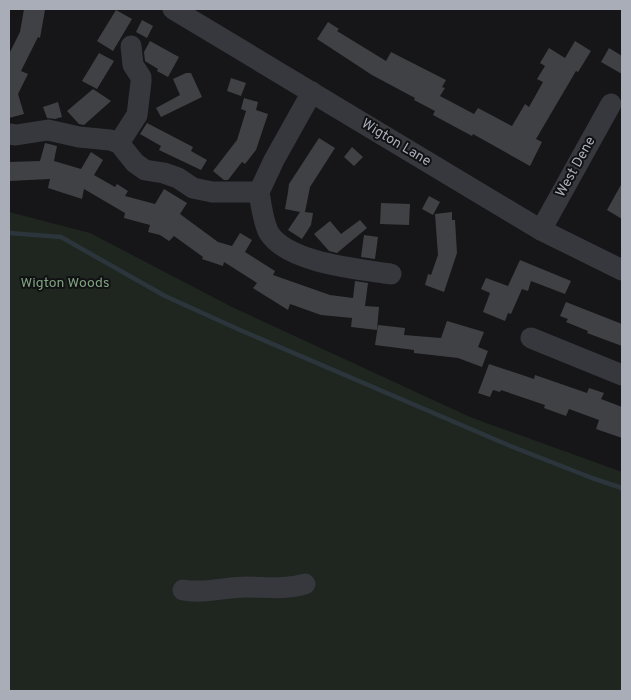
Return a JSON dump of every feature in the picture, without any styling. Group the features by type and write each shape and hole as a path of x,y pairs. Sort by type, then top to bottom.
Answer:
{"street":[{"name":"Wigton Lane","path":"174,9 541,230 622,270"},
{"path":"119,143 137,116 141,76 133,65 131,46"},
{"path":"312,92 259,192 269,232 280,244 296,254 341,266 392,274"},
{"name":"West Dene","path":"541,230 612,104"},
{"path":"9,134 16,135 48,130 78,137 110,140 119,143 135,163 146,170 171,176 193,188 212,192 259,192"},
{"path":"531,338 622,375"},
{"path":"183,590 194,592 245,587 291,588 305,584"}],"green space":[{"name":"Wigton Woods","path":"9,212 90,233 232,307 470,417 622,472 622,691 9,691"}],"building":[{"path":"24,9 45,10 40,38 38,37 21,71 28,74 18,94 24,114 9,118 9,54 20,32"},
{"path":"116,10 132,19 113,51 97,41"},
{"path":"142,20 153,26 147,38 136,32"},
{"path":"328,22 339,29 337,31 386,61 391,52 446,80 442,87 445,88 440,96 474,114 478,108 512,126 525,104 529,107 543,82 537,79 545,66 540,63 549,48 565,58 575,41 591,51 578,72 576,71 536,139 542,142 530,166 473,134 472,136 433,115 435,111 372,75 317,39"},
{"path":"150,41 179,57 168,77 145,61 144,52"},
{"path":"609,48 622,56 622,74 601,62"},
{"path":"99,53 114,61 97,89 82,81"},
{"path":"186,73 191,73 202,97 161,117 156,108 180,95 173,79"},
{"path":"231,78 246,83 241,96 227,91"},
{"path":"93,89 111,101 84,125 79,124 67,111"},
{"path":"244,98 258,102 256,110 268,114 256,150 245,164 242,162 228,180 224,180 213,171 237,140 246,111 241,109"},
{"path":"58,102 62,117 55,119 47,118 43,107"},
{"path":"147,123 193,147 191,151 207,160 201,170 159,150 161,146 140,134"},
{"path":"319,138 335,148 310,187 305,212 313,213 311,225 302,239 288,230 300,212 285,209 289,184"},
{"path":"45,143 57,146 54,161 81,169 91,152 103,160 94,175 115,187 117,184 128,191 125,196 155,204 164,189 187,203 180,214 218,242 232,246 240,233 252,240 245,252 275,271 273,275 330,295 353,298 355,281 368,283 365,306 379,307 377,330 351,327 352,318 321,315 290,304 288,310 253,288 257,283 224,262 223,266 202,259 203,257 174,236 169,241 160,235 148,232 150,225 124,218 125,213 84,189 82,199 48,188 50,179 9,181 9,162 40,161"},
{"path":"352,147 363,157 354,166 344,157"},
{"path":"622,183 622,219 607,210"},
{"path":"429,196 440,202 433,215 422,209"},
{"path":"381,203 410,204 409,225 380,224"},
{"path":"452,212 452,220 455,220 457,253 444,292 425,285 428,274 431,275 438,255 435,214"},
{"path":"360,220 367,228 337,253 329,251 314,234 330,221 341,234"},
{"path":"364,235 378,237 375,259 361,257"},
{"path":"520,260 571,281 565,294 531,281 528,291 522,289 511,314 508,313 505,321 483,312 490,293 481,289 486,278 508,286"},
{"path":"566,302 622,324 622,346 587,333 588,331 566,322 568,319 560,316"},
{"path":"447,321 484,332 478,347 488,351 482,367 458,358 414,353 414,350 375,345 378,325 405,328 404,335 441,338"},
{"path":"489,364 534,379 535,375 587,393 589,388 604,393 601,399 622,407 622,438 596,429 599,420 569,409 566,416 544,408 545,405 501,390 500,392 493,390 490,397 478,393"}],"waterway":[{"path":"9,233 61,237 165,296 240,330 508,445 622,488"}]}
